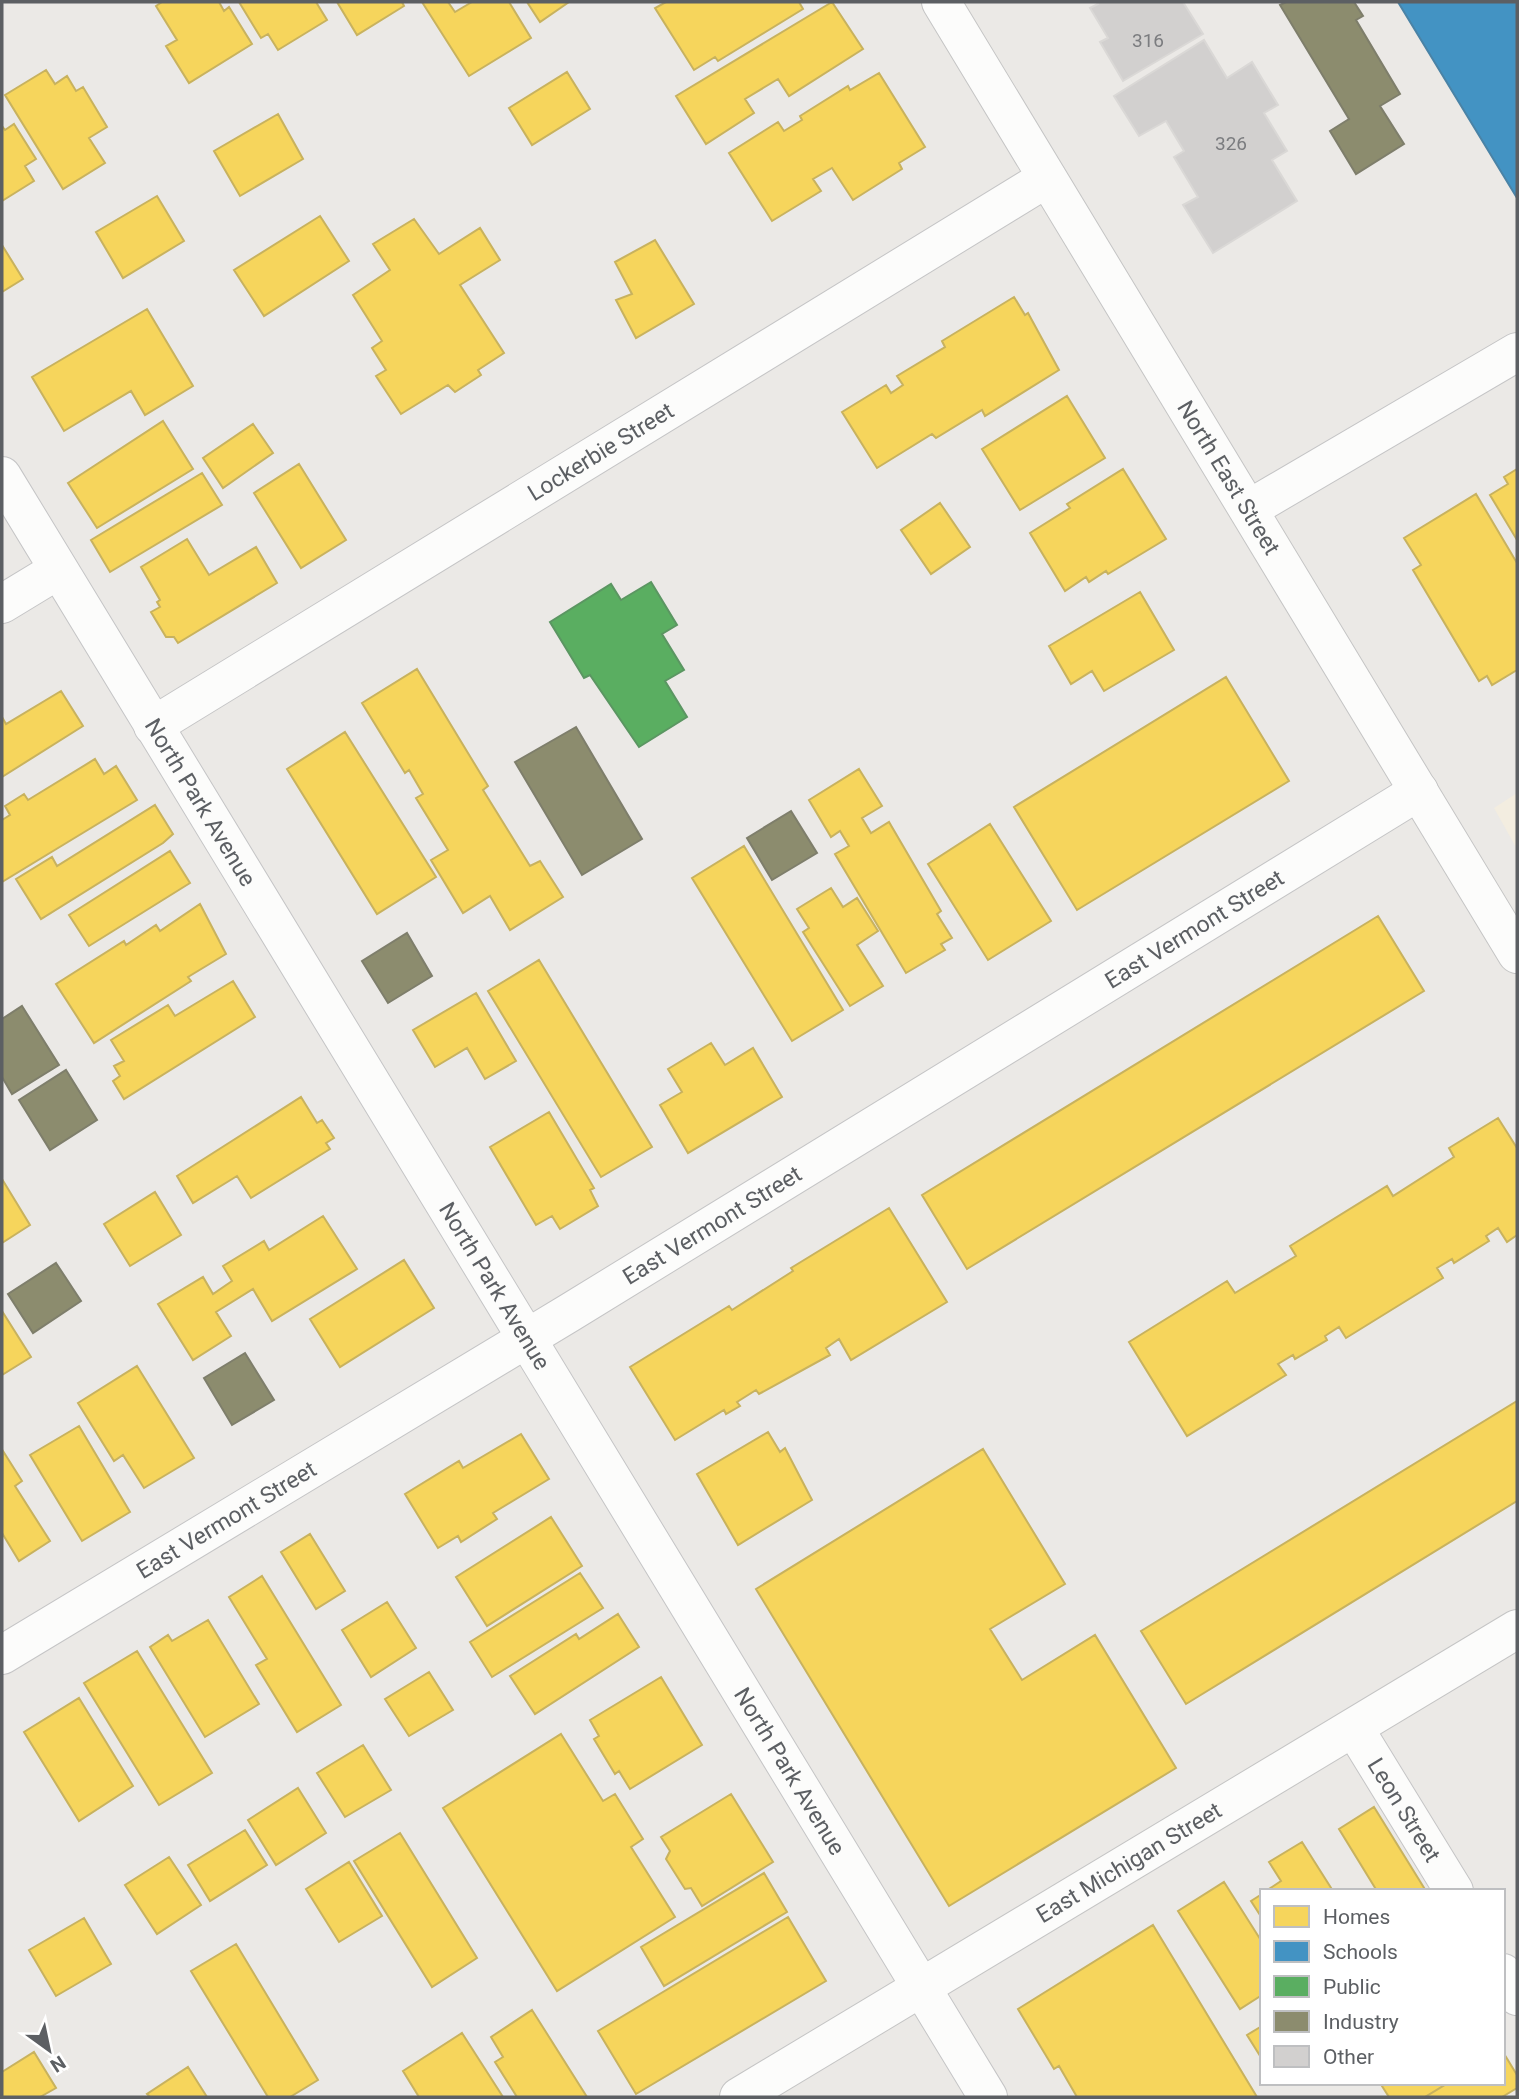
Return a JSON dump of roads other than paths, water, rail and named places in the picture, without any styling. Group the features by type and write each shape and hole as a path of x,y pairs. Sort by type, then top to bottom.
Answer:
{"street":[{"name":"North East Street","path":"941,2 1517,954"},
{"name":"Lockerbie Street","path":"153,726 1047,178"},
{"path":"1249,509 1517,352"},
{"name":"North Park Avenue","path":"2,476 988,2097"},
{"path":"2,604 58,570"},
{"name":"East Vermont Street","path":"2,1656 1419,792"},
{"name":"East Michigan Street","path":"739,2097 1517,1629"},
{"name":"Leon Street","path":"1354,1728 1453,1889"},
{"path":"1505,1976 1517,1996"}]}
